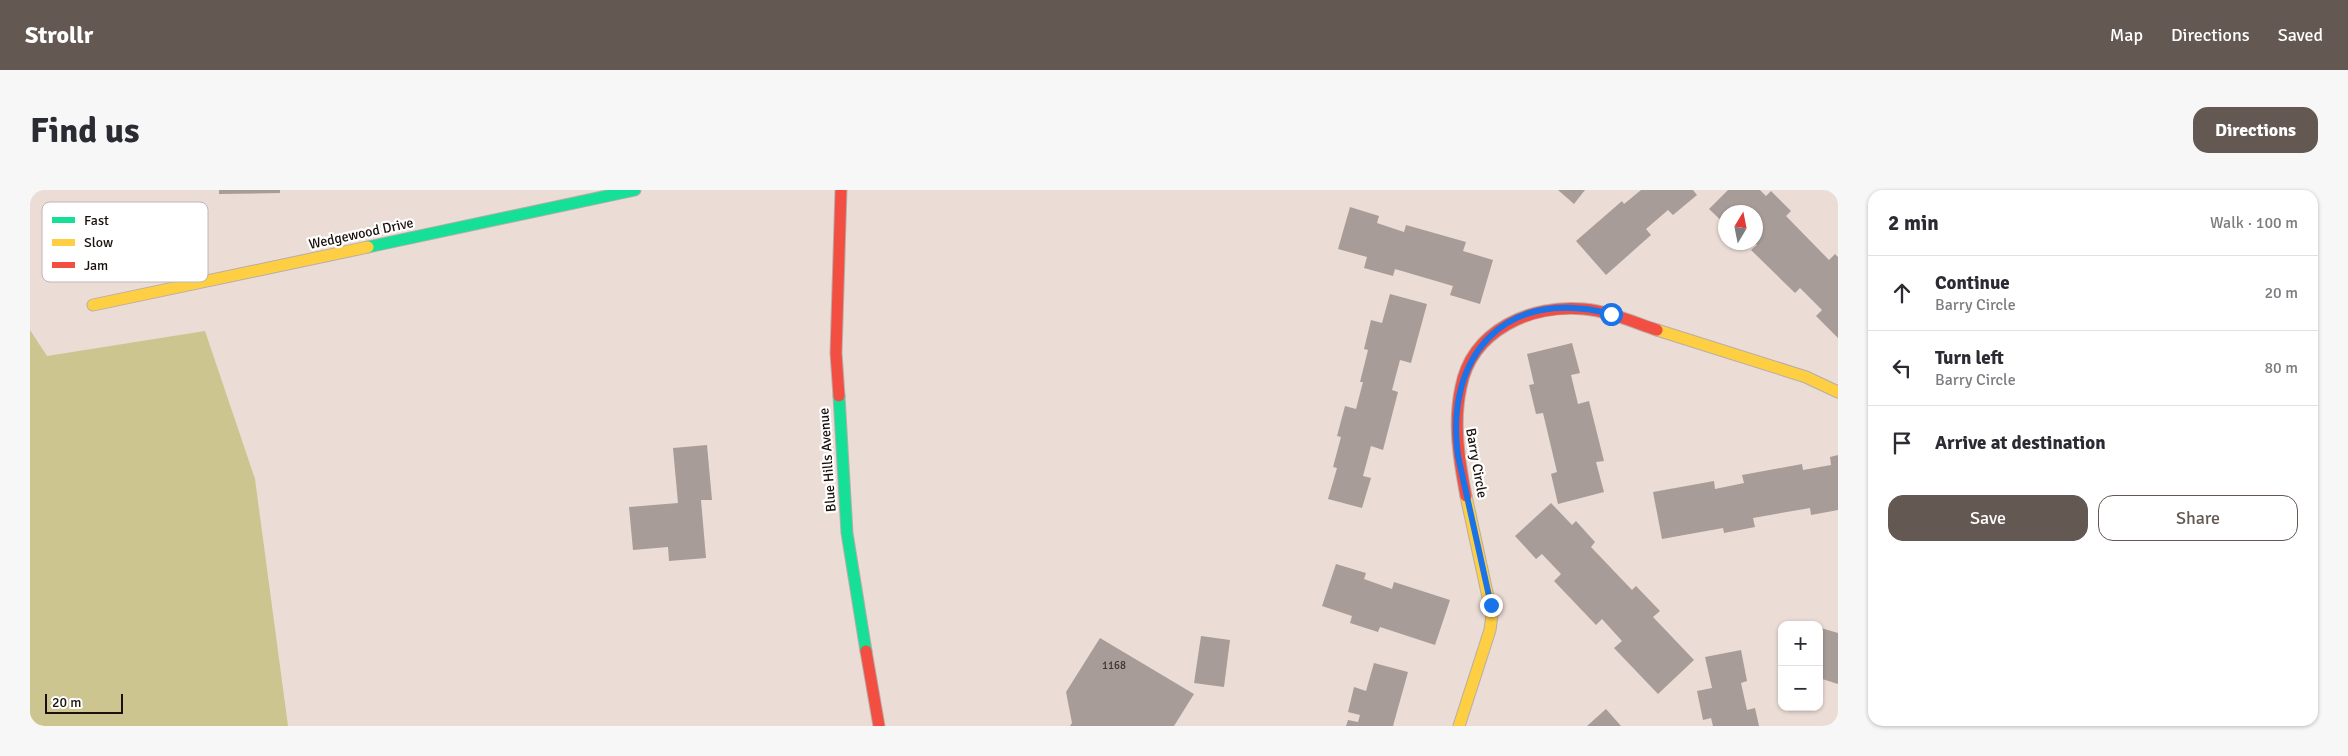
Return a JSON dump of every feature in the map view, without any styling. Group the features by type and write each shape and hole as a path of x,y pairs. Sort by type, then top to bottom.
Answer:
{"street":[{"name":"Wedgewood Drive","path":"208,281 635,190"},
{"name":"Blue Hills Avenue","path":"841,190 836,353 846,523 879,726"},
{"name":"Wedgewood Drive","path":"93,305 201,282"},
{"name":"Barry Circle","path":"1459,726 1490,630 1492,615 1458,456 1455,414 1464,377 1473,356 1495,331 1509,322 1537,310 1584,308 1611,314 1806,377 1838,392"}],"shaded area":[{"path":"30,330 47,356 205,331 255,479 288,726 30,726"}],"building":[{"path":"219,190 280,190 280,193 219,194"},
{"path":"1558,190 1585,190 1574,204"},
{"path":"1641,190 1693,190 1697,195 1673,215 1668,210 1646,229 1651,235 1606,275 1576,241 1622,201 1624,204"},
{"path":"1728,190 1760,190 1766,196 1771,191 1791,211 1786,216 1829,260 1835,254 1838,257 1838,338 1816,316 1822,310 1800,288 1795,293 1751,250 1763,250 1763,205 1718,205 1718,217 1709,209"},
{"path":"1350,207 1379,216 1377,223 1404,232 1406,225 1466,242 1463,251 1493,260 1480,304 1450,295 1453,286 1395,269 1393,276 1364,268 1367,257 1338,249"},
{"path":"1390,294 1427,304 1411,363 1400,360 1392,390 1398,392 1383,450 1371,446 1363,476 1371,478 1362,508 1328,499 1337,468 1333,467 1341,437 1337,436 1345,406 1356,409 1363,382 1360,382 1368,350 1364,349 1371,320 1382,323"},
{"path":"1572,343 1580,373 1571,375 1578,404 1589,401 1604,461 1596,462 1604,492 1558,504 1551,474 1557,472 1543,413 1536,414 1529,385 1534,384 1527,354"},
{"path":"707,445 712,500 701,500 706,558 669,561 668,547 633,550 629,507 678,503 673,448"},
{"path":"1838,455 1838,510 1811,515 1810,508 1753,518 1755,527 1724,533 1723,528 1662,539 1653,492 1714,481 1715,489 1744,483 1742,475 1802,464 1803,470 1831,465 1830,457"},
{"path":"1551,503 1572,525 1576,521 1595,542 1591,547 1632,590 1636,586 1660,611 1653,617 1694,660 1658,694 1614,648 1622,641 1602,619 1596,625 1554,581 1561,574 1542,554 1536,559 1515,536"},
{"path":"1336,564 1366,573 1364,579 1392,589 1394,582 1450,600 1435,645 1380,627 1378,632 1350,623 1352,616 1322,606"},
{"path":"1823,629 1838,633 1838,684 1823,679"},
{"path":"1201,636 1230,640 1224,687 1194,683"},
{"path":"1100,638 1194,694 1174,726 1070,726 1072,723 1066,692"},
{"path":"1741,650 1747,681 1741,683 1747,710 1755,708 1759,726 1713,726 1711,718 1703,720 1697,691 1712,688 1705,657"},
{"path":"1374,663 1408,672 1393,726 1346,726 1348,720 1358,722 1360,715 1348,712 1354,687 1366,691"},
{"path":"1606,709 1621,726 1587,726"}],"traffic: fast":[{"path":"368,247 635,190"},
{"path":"839,396 847,533 866,651"}],"traffic: slow":[{"path":"208,281 368,247"},
{"path":"93,305 202,282"},
{"path":"1657,330 1806,377 1838,392"},
{"path":"1459,726 1490,630 1492,615 1466,496"}],"traffic: jam":[{"path":"839,396 836,353 841,190"},
{"path":"1466,496 1457,428 1461,387 1467,367 1477,350 1491,336 1525,316 1544,311 1564,309 1584,309 1602,312 1657,330"},
{"path":"866,651 879,726"}],"route":[{"path":"1491,605 1458,456 1455,434 1455,414 1464,377 1478,348 1495,331 1521,316 1537,310 1568,307 1584,308 1611,314"}]}
